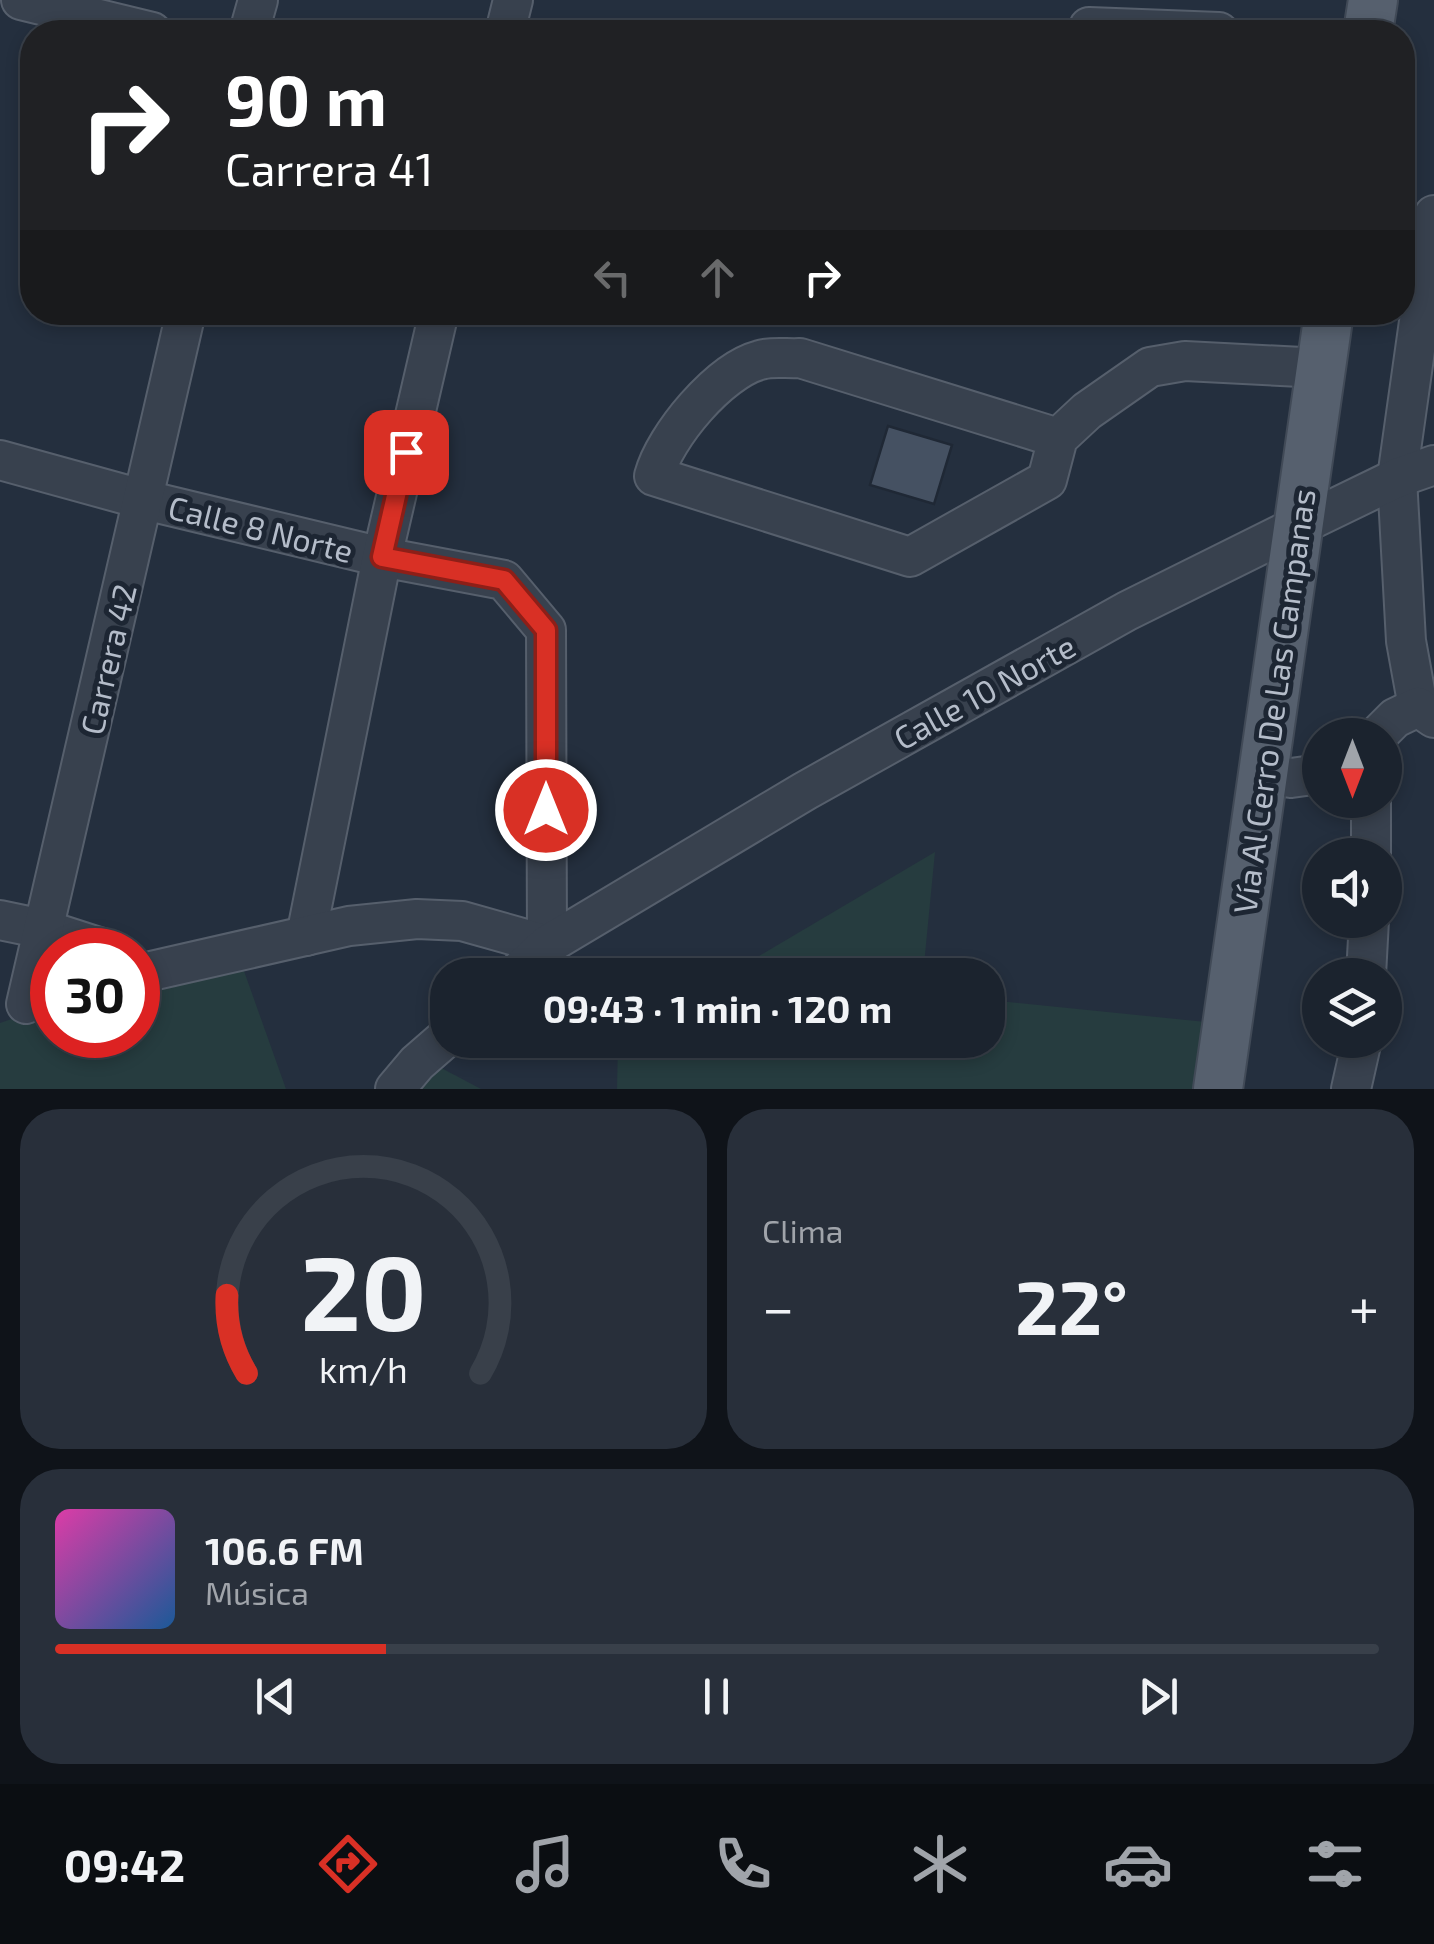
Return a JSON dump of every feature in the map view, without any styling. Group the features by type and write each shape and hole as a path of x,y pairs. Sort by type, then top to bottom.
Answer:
{"main road":[{"name":"Vía Al Cerro De Las Campanas","path":"1218,1089 1326,325"}],"street":[{"path":"0,12 3,0"},
{"path":"22,0 103,20"},
{"path":"1415,303 1423,225"},
{"name":"Carrera 42","path":"42,928 183,325"},
{"path":"306,936 382,557 436,325"},
{"path":"1395,718 1426,713 1406,641 1397,478 1413,325"},
{"path":"1058,438 800,358 760,360 716,385 672,437 654,476 910,557 1047,480 1058,438 1086,411 1150,367 1185,362 1320,368"},
{"name":"Calle 8 Norte","path":"0,460 145,500 382,557 504,580 546,630 547,945"},
{"name":"Calle 10 Norte","path":"533,958 547,945 805,791 1093,630 1298,526 1434,464"},
{"path":"1262,774 1302,776"},
{"path":"160,964 349,926 417,919 462,921 547,945"},
{"path":"0,920 37,928"},
{"path":"395,1089 430,1052"},
{"path":"1351,1089 1358,1058"}],"green space":[{"path":"935,852 925,958 756,958"},
{"path":"239,957 286,1089 0,1089 0,1023 30,1013 30,1058 160,1058 160,973"},
{"path":"1005,1002 1216,1023 1206,1089 617,1089 618,1058 1005,1058"},
{"path":"430,1062 481,1089 408,1089"}],"building":[{"path":"888,426 952,445 934,504 870,485"}],"route":[{"path":"406,452 382,557 504,580 546,630 546,810"}]}
